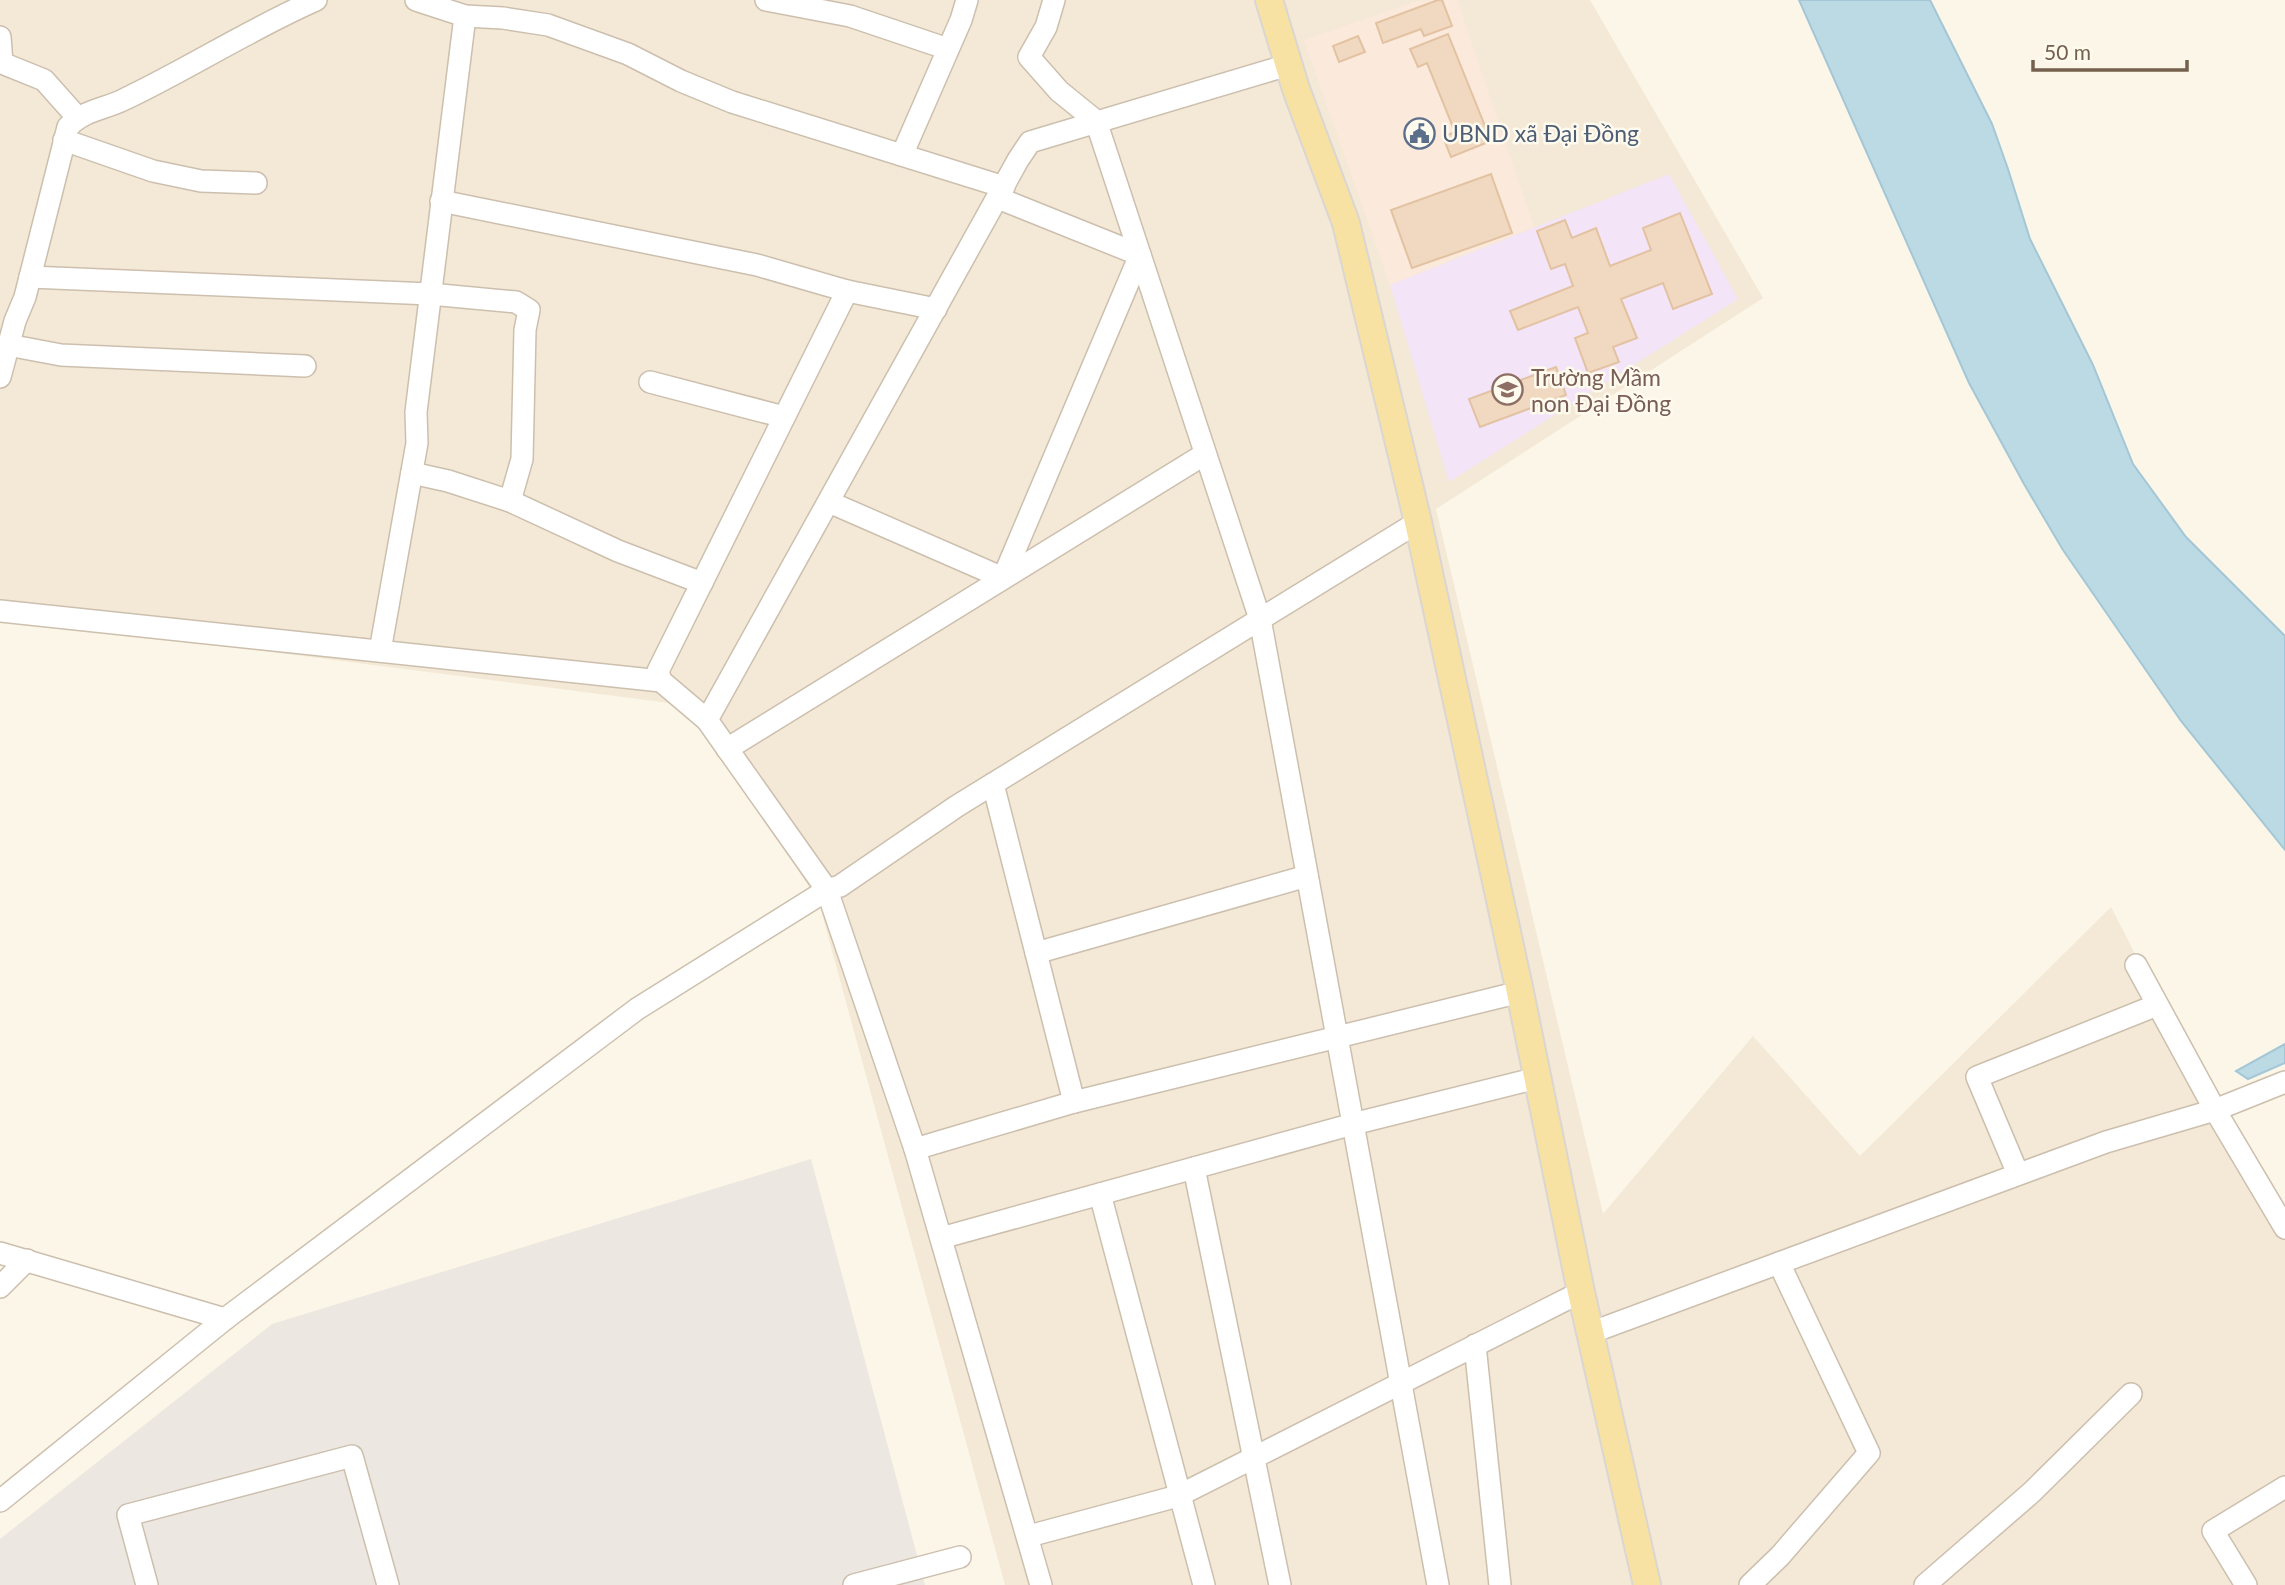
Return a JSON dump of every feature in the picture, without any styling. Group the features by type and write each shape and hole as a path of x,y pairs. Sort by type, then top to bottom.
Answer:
{"main road":[{"path":"1269,0 1288,65 1346,223 1418,522 1520,992 1581,1292 1647,1585"}],"street":[{"path":"0,377 30,277 68,127 77,117 123,100 281,15 316,0"},
{"path":"416,0 465,16 548,24 628,54 681,81 732,102 902,155 1001,193 1140,256"},
{"path":"766,0 850,16 948,49"},
{"path":"902,155 967,0"},
{"path":"1054,0 1046,27 1029,57 1059,91 1096,121 1260,620 1438,1585"},
{"path":"380,651 418,443 416,412 465,16"},
{"path":"0,37 2,63 44,80 77,117"},
{"path":"707,720 1030,142 1288,65"},
{"path":"65,140 153,171 201,181 256,183"},
{"path":"441,201 757,265 847,291 936,309"},
{"path":"1003,578 1140,256"},
{"path":"30,277 430,294 516,302 529,310 525,330 522,459 510,501"},
{"path":"847,291 658,671 661,681 707,720 827,890 915,1149 1041,1585"},
{"path":"8,345 61,355 305,366"},
{"path":"650,382 784,417"},
{"path":"727,749 1205,454"},
{"path":"412,473 510,501 618,551 702,583"},
{"path":"829,502 1003,578"},
{"path":"0,1501 225,1319 637,1009 827,890 840,886 993,784 1418,522"},
{"path":"0,611 661,681"},
{"path":"993,784 1074,1102"},
{"path":"1036,953 1307,876"},
{"path":"2136,965 2215,1110 2285,1228"},
{"path":"915,1149 1074,1102 1520,992"},
{"path":"2018,1174 1977,1077 2157,1005"},
{"path":"941,1238 1353,1124 1536,1078"},
{"path":"1590,1333 2106,1142 2215,1110 2285,1082"},
{"path":"1194,1168 1280,1585"},
{"path":"1100,1194 1204,1585"},
{"path":"0,1253 225,1319"},
{"path":"0,1287 27,1260"},
{"path":"1750,1585 1780,1556 1869,1453 1779,1263"},
{"path":"1029,1536 1180,1495 1581,1292"},
{"path":"1475,1345 1500,1585"},
{"path":"1925,1585 2032,1492 2131,1394"},
{"path":"147,1585 128,1515 352,1456 388,1585"},
{"path":"2246,1585 2213,1531 2285,1487"},
{"path":"866,1584 960,1557"}],"shaded area":[{"path":"0,0 1590,0 1763,298 1436,509 1603,1214 1753,1036 1860,1156 2111,907 2215,1110 2285,1229 2285,1585 1005,1585 819,903 744,785 685,705 0,617"},
{"name":"UBND xã Đại Đồng","path":"1420,0 1457,0 1534,227 1390,285 1304,40"},
{"name":"Trường Mầm non Đại Đồng","path":"1669,174 1738,299 1449,482 1390,285"},
{"path":"811,1159 925,1585 0,1585 0,1539 272,1324"}],"water":[{"path":"1799,0 1930,0 1992,124 2030,239 2093,365 2133,464 2186,537 2285,636 2285,850 2181,721 2063,550 2024,484 1969,383"},
{"path":"2285,1044 2285,1063 2248,1079 2236,1071"}],"building":[{"path":"1442,0 1452,26 1424,36 1421,29 1383,43 1376,23"},
{"path":"1448,34 1491,141 1451,157 1443,137 1455,132 1427,63 1418,67 1410,49"},
{"path":"1358,36 1365,52 1339,62 1333,46"},
{"path":"1491,174 1512,233 1412,268 1391,210"},
{"path":"1680,213 1712,294 1673,309 1663,283 1621,299 1637,338 1613,347 1619,362 1588,373 1575,338 1588,333 1578,307 1518,330 1510,311 1573,286 1565,264 1551,269 1537,231 1565,220 1572,238 1596,228 1610,266 1651,250 1643,228"},
{"path":"1556,367 1566,395 1480,427 1469,399"}],"place":[{"name":"UBND xã Đại Đồng","path":"1419,133"},
{"name":"Trường Mầm non Đại Đồng","path":"1508,390"}]}
